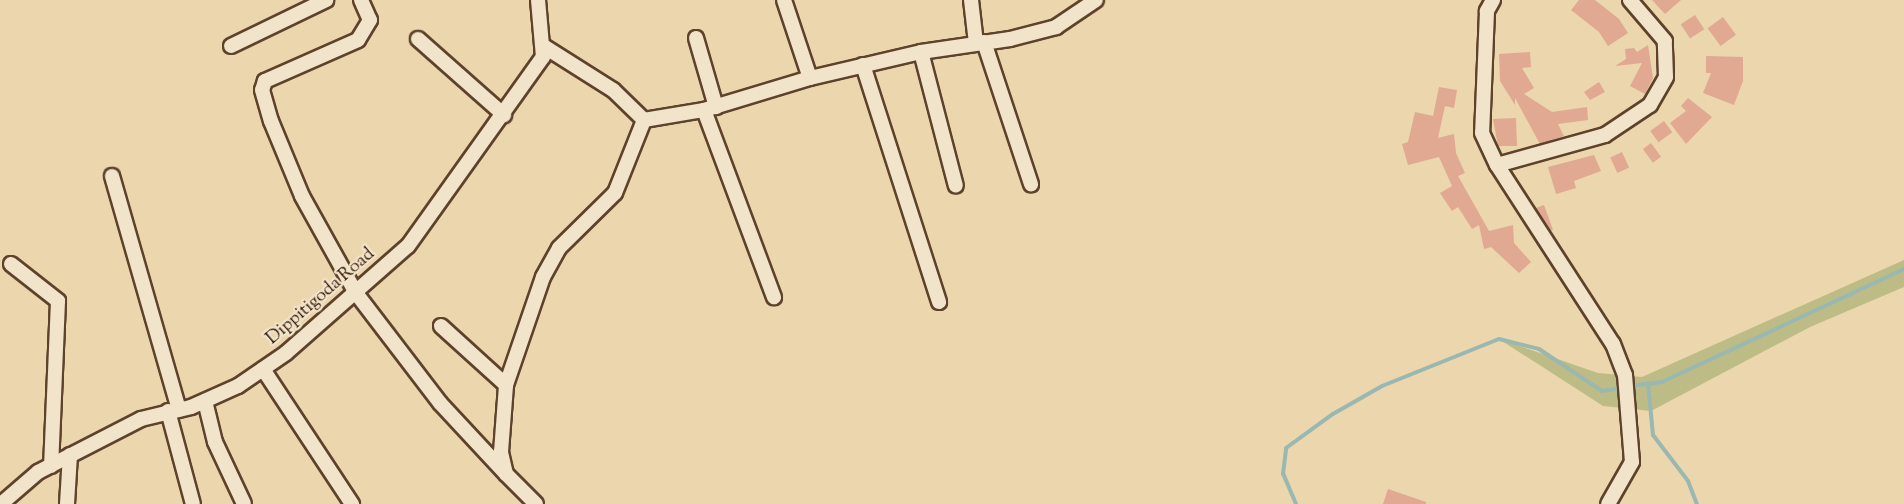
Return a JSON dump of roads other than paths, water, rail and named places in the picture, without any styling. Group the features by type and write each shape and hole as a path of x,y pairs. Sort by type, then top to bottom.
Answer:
{"street":[{"path":"231,46 326,0"},
{"path":"361,0 370,20 358,40 273,76 262,90 302,196 356,293 440,403 536,504"},
{"path":"538,0 545,47 613,90 644,120"},
{"path":"784,0 810,78"},
{"path":"971,0 980,42 1031,184"},
{"path":"644,120 710,108 810,78 863,65 1056,27 1096,0"},
{"path":"1492,0 1487,11 1482,133 1497,165 1613,344 1625,375 1632,462 1608,504"},
{"path":"1497,165 1605,135 1650,105 1666,77 1665,41 1630,0"},
{"path":"696,38 710,108 774,297"},
{"path":"418,39 504,115"},
{"name":"Dippitigoda Road","path":"1,504 38,472 70,455 141,420 205,401 238,386 263,369 356,293 408,246 504,115 543,57 545,47"},
{"path":"921,52 956,186"},
{"path":"863,65 939,302"},
{"path":"506,474 501,452 506,385 543,277 559,248 615,193 644,120"},
{"path":"112,176 173,410 193,504"},
{"path":"11,264 58,301 51,466"},
{"path":"441,326 506,385"},
{"path":"263,369 352,504"},
{"path":"205,401 215,442 244,504"},
{"path":"68,504 70,455"}],"waterway":[{"path":"1630,386 1662,382 1904,269"},
{"path":"1296,504 1283,474 1286,448 1333,414 1382,386 1499,339 1539,349 1602,391 1623,388"},
{"path":"1648,384 1653,435 1688,481 1697,504"}]}
